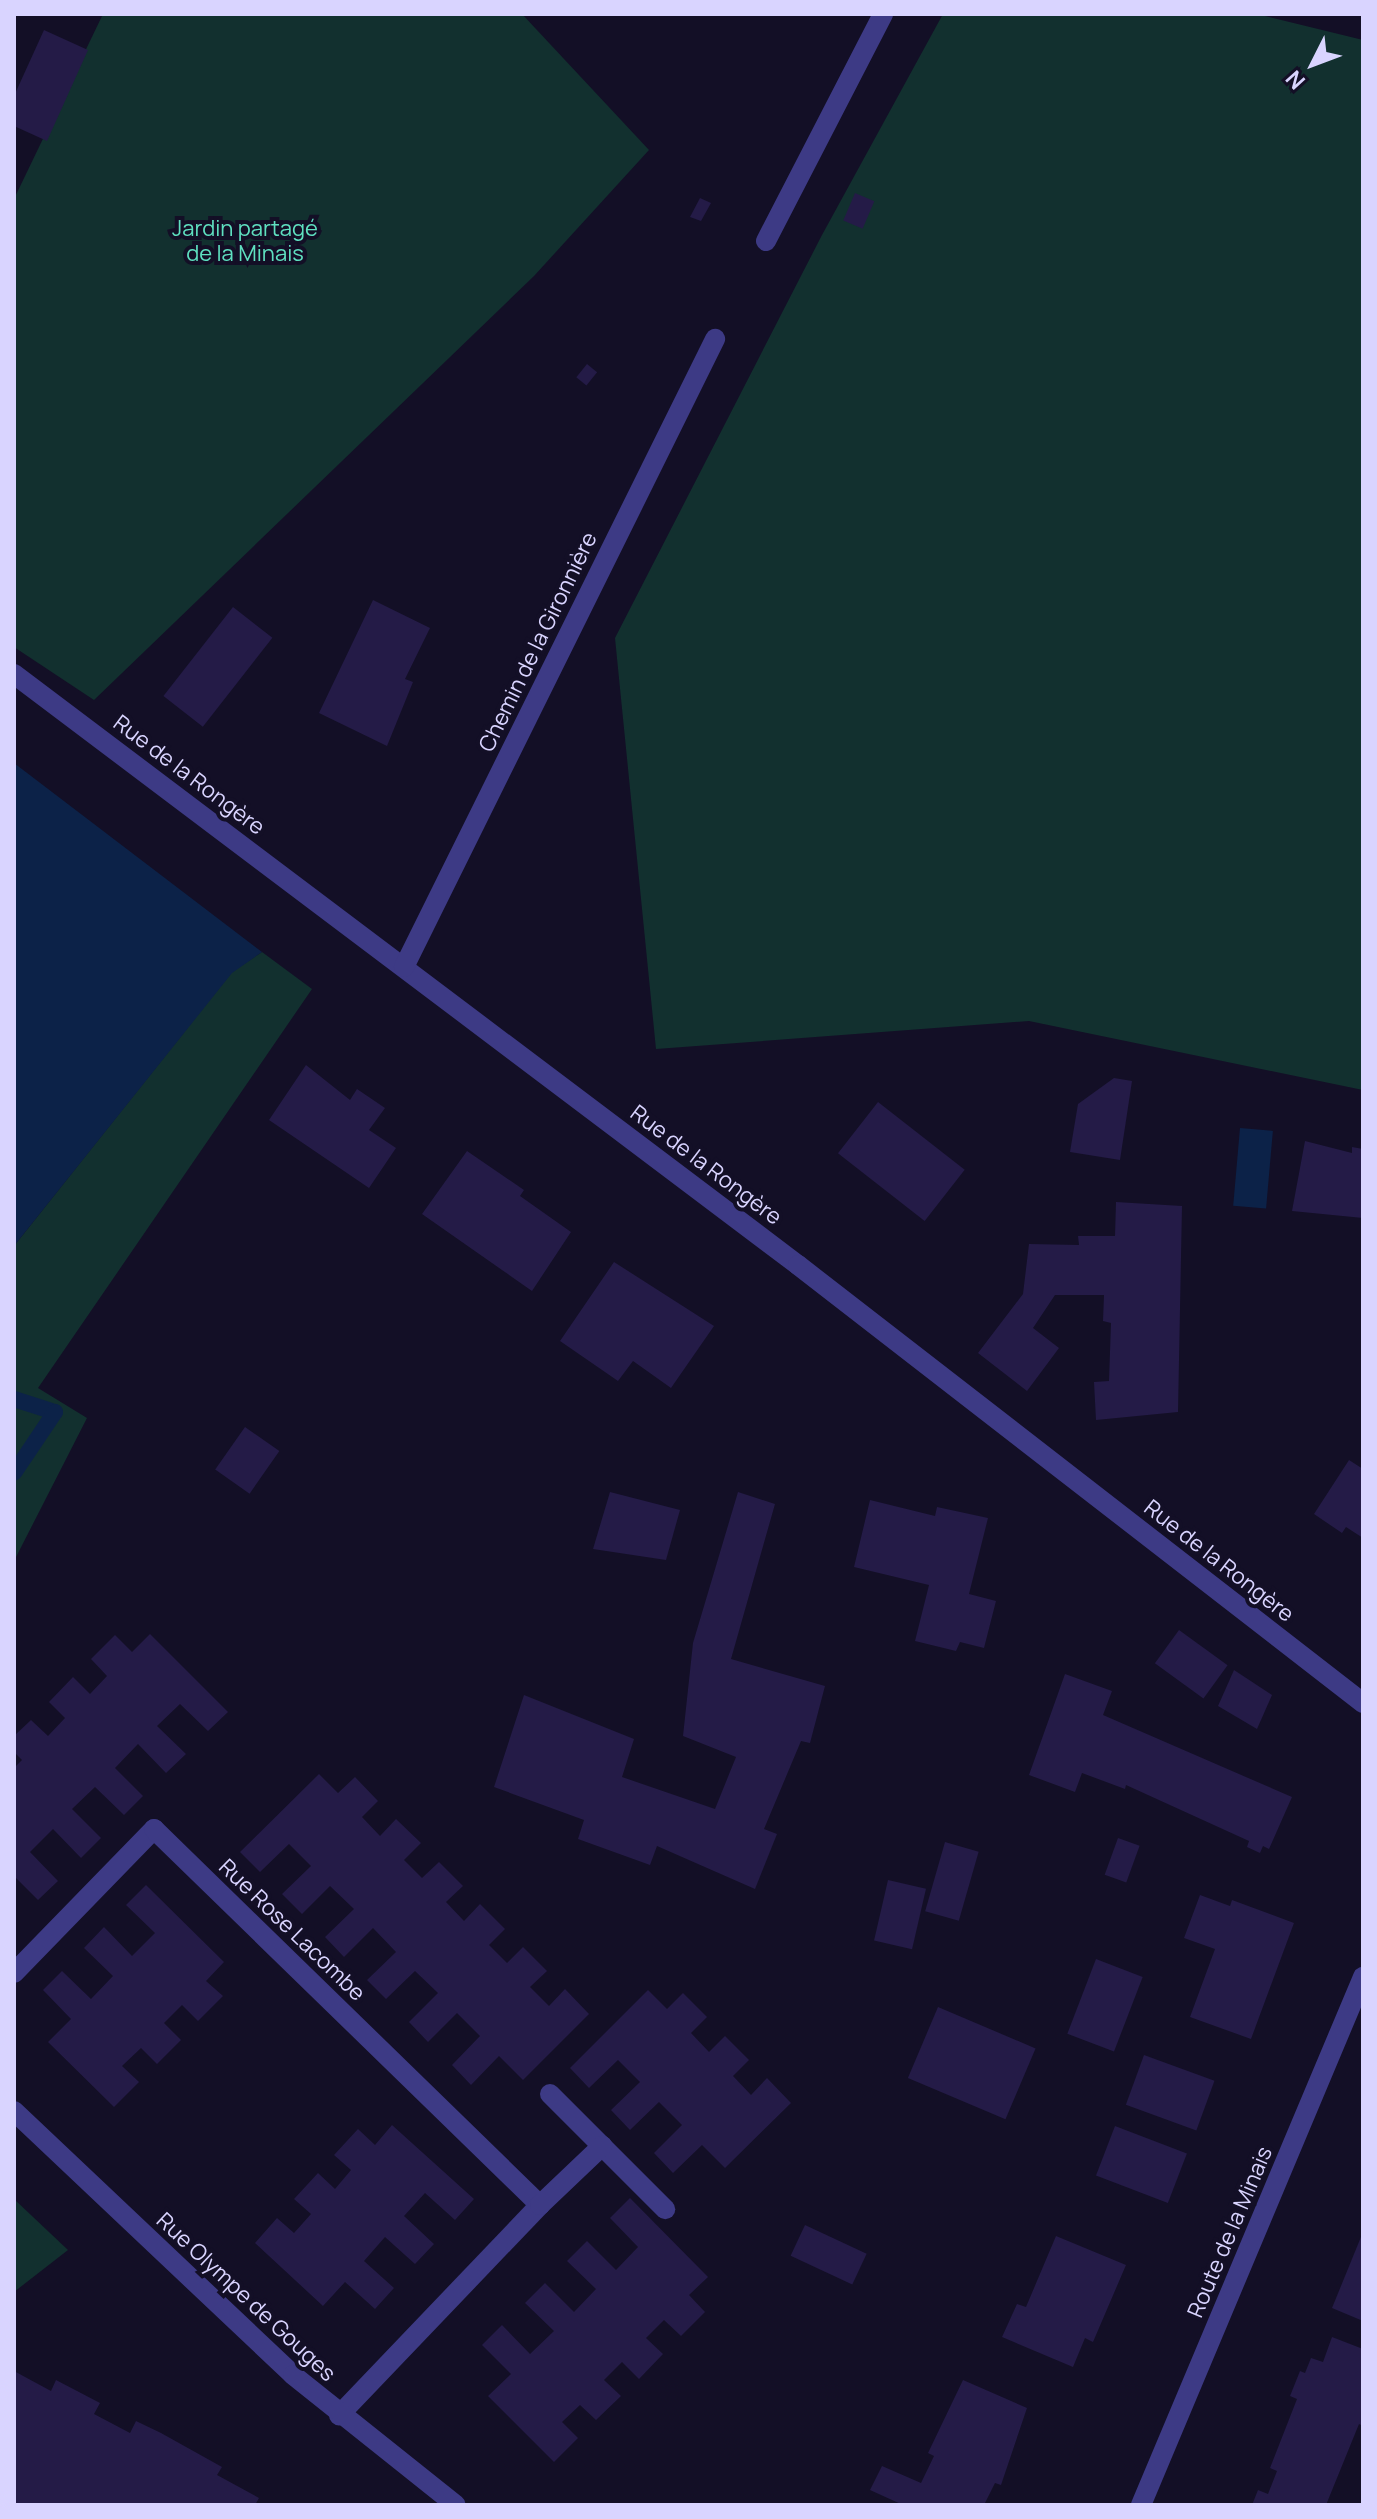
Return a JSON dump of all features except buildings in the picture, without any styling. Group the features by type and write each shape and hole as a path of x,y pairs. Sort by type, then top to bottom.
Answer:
{"street":[{"path":"766,241 883,14"},
{"name":"Chemin de la Gironnière","path":"404,967 715,339"},
{"name":"Rue de la Rongère","path":"14,674 404,967 1363,1703"},
{"name":"Rue Rose Lacombe","path":"14,1973 154,1829 540,2205"},
{"name":"Route de la Minais","path":"1141,2505 1363,1977"},
{"path":"550,2094 665,2209"},
{"name":"Rue Olympe de Gouges","path":"14,2111 339,2415 456,2505"},
{"path":"339,2415 540,2205 602,2146"}],"green space":[{"name":"Jardin partagé de la Minais","path":"103,14 522,14 649,150 534,276 94,700 14,647 14,199"},
{"path":"943,14 1257,14 1363,40 1363,1090 1029,1021 656,1049 615,638 822,235"},
{"path":"262,952 312,989 38,1388 87,1418 14,1561 14,1246 232,972"},
{"path":"14,2199 68,2250 14,2292"}],"water":[{"path":"14,763 262,952 232,973 14,1246"},
{"path":"1240,1128 1273,1131 1266,1209 1233,1206"}],"waterway":[{"path":"14,1399 55,1412 14,1473"}]}
